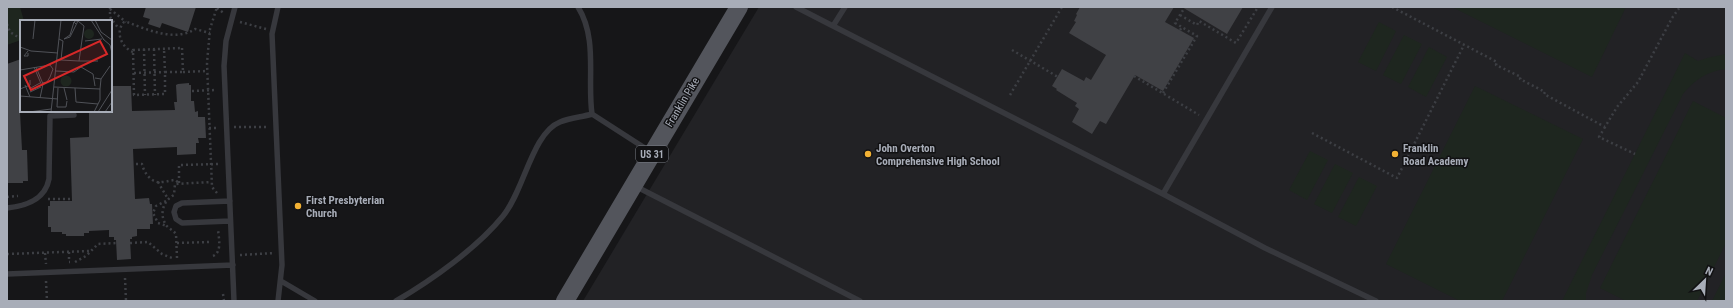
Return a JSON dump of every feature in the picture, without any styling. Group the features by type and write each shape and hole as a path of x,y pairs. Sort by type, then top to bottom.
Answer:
{"main road":[{"name":"Franklin Pike","path":"565,301 739,7"}],"lane":[{"path":"234,301 225,90 225,48 235,7"},
{"path":"278,7 272,31 281,253 281,281 278,301"},
{"path":"578,7 584,19 590,44 590,90 592,114"},
{"path":"796,7 1163,194 1265,248 1376,301"},
{"path":"833,26 845,7"},
{"path":"1163,194 1272,7"},
{"path":"396,301 458,257 499,222 514,201 539,142 548,130 559,122 592,114 652,153"},
{"path":"7,208 27,205 48,188 50,116 74,115"},
{"path":"633,185 860,301"},
{"path":"230,202 182,203 176,206 174,212 176,219 182,223 230,221"},
{"path":"7,274 233,266"},
{"path":"281,281 315,301"}],"path":[{"path":"1010,95 1062,7"},
{"path":"1163,93 1197,36 1175,23 1185,7"},
{"path":"1180,15 1197,25 1199,21 1236,43 1258,7"},
{"path":"1392,7 1497,62 1496,64 1569,106 1568,108 1605,127"},
{"path":"1634,154 1599,136 1617,107 1638,82 1672,18 1680,7"},
{"path":"109,8 126,22 158,33 188,33 195,28 210,33"},
{"path":"109,8 112,20"},
{"path":"217,202 217,193 212,187 207,71 210,33 217,8 241,22 272,31"},
{"path":"112,21 120,29"},
{"path":"126,22 122,24 119,34 123,44 127,49 133,52"},
{"path":"7,24 10,32 20,39"},
{"path":"1312,133 1397,178 1464,45"},
{"path":"133,52 134,95 165,94 164,48"},
{"path":"133,52 133,50 144,49 182,48 183,72"},
{"path":"144,49 145,95"},
{"path":"154,49 155,95"},
{"path":"1012,50 1058,77"},
{"path":"134,73 207,71"},
{"path":"1134,76 1206,119"},
{"path":"192,91 225,90"},
{"path":"232,128 276,126"},
{"path":"210,128 224,128"},
{"path":"136,164 142,164 147,175 158,182 167,200 158,204 153,213 158,223 167,226"},
{"path":"158,182 175,180 179,183 179,164 228,164"},
{"path":"218,222 219,250 217,254 212,256 281,253"},
{"path":"130,242 148,242 167,257 184,257"},
{"path":"177,243 209,242"},
{"path":"69,252 69,262 73,262 82,259 98,244 116,243"},
{"path":"7,254 90,251"},
{"path":"125,269 126,301"}],"shaded area":[{"path":"7,7 20,7 24,20 20,20 20,40 7,45"},
{"name":"Franklin Road Academy","path":"759,7 1726,7 1726,301 583,301"},
{"path":"1452,7 1626,7 1592,77"},
{"path":"1379,22 1396,31 1376,71 1358,62"},
{"path":"1404,35 1422,44 1401,84 1383,75"},
{"path":"1429,47 1447,57 1426,97 1408,87"},
{"path":"1685,53 1698,61 1726,54 1726,69 1707,74 1692,84 1683,94 1592,275 1586,293 1586,301 1562,301"},
{"path":"1475,86 1583,139 1502,301 1460,301 1386,264"},
{"path":"1693,101 1726,118 1726,243 1697,301 1626,301 1600,288"},
{"path":"1310,151 1328,160 1307,200 1289,190"},
{"path":"1335,164 1353,173 1332,213 1314,204"},
{"path":"1359,177 1377,186 1356,226 1338,217"},
{"path":"1726,273 1726,301 1712,301"}],"building":[{"path":"146,7 196,7 188,32 162,23 160,28 148,24 150,19 143,17"},
{"path":"1080,7 1174,7 1165,22 1194,38 1163,91 1135,75 1106,124 1100,121 1092,134 1072,122 1079,109 1075,106 1077,103 1052,86 1062,69 1084,81 1086,77 1091,80 1106,55 1069,33 1076,22 1074,21"},
{"path":"1182,7 1243,7 1227,34"},
{"path":"20,59 19,93 22,150 27,150 28,181 23,181 23,183 7,183 7,64"},
{"path":"189,83 189,85 191,85 191,101 194,101 195,112 198,111 198,117 205,117 206,138 198,138 199,143 196,143 196,154 177,155 177,147 133,149 135,199 149,198 150,204 152,204 153,224 150,224 150,229 137,229 137,236 130,239 131,259 117,260 116,240 114,240 114,237 109,237 109,230 89,231 89,233 84,233 84,236 66,236 66,234 62,234 62,232 51,232 51,227 48,227 48,206 50,206 50,201 72,201 70,138 89,137 89,112 112,112 112,86 131,86 132,111 175,110 174,102 177,102 176,85"}],"place":[{"name":"John Overton Comprehensive High School","path":"868,154"},
{"name":"Franklin Road Academy","path":"1395,154"},
{"name":"First Presbyterian Church","path":"298,206"}]}
